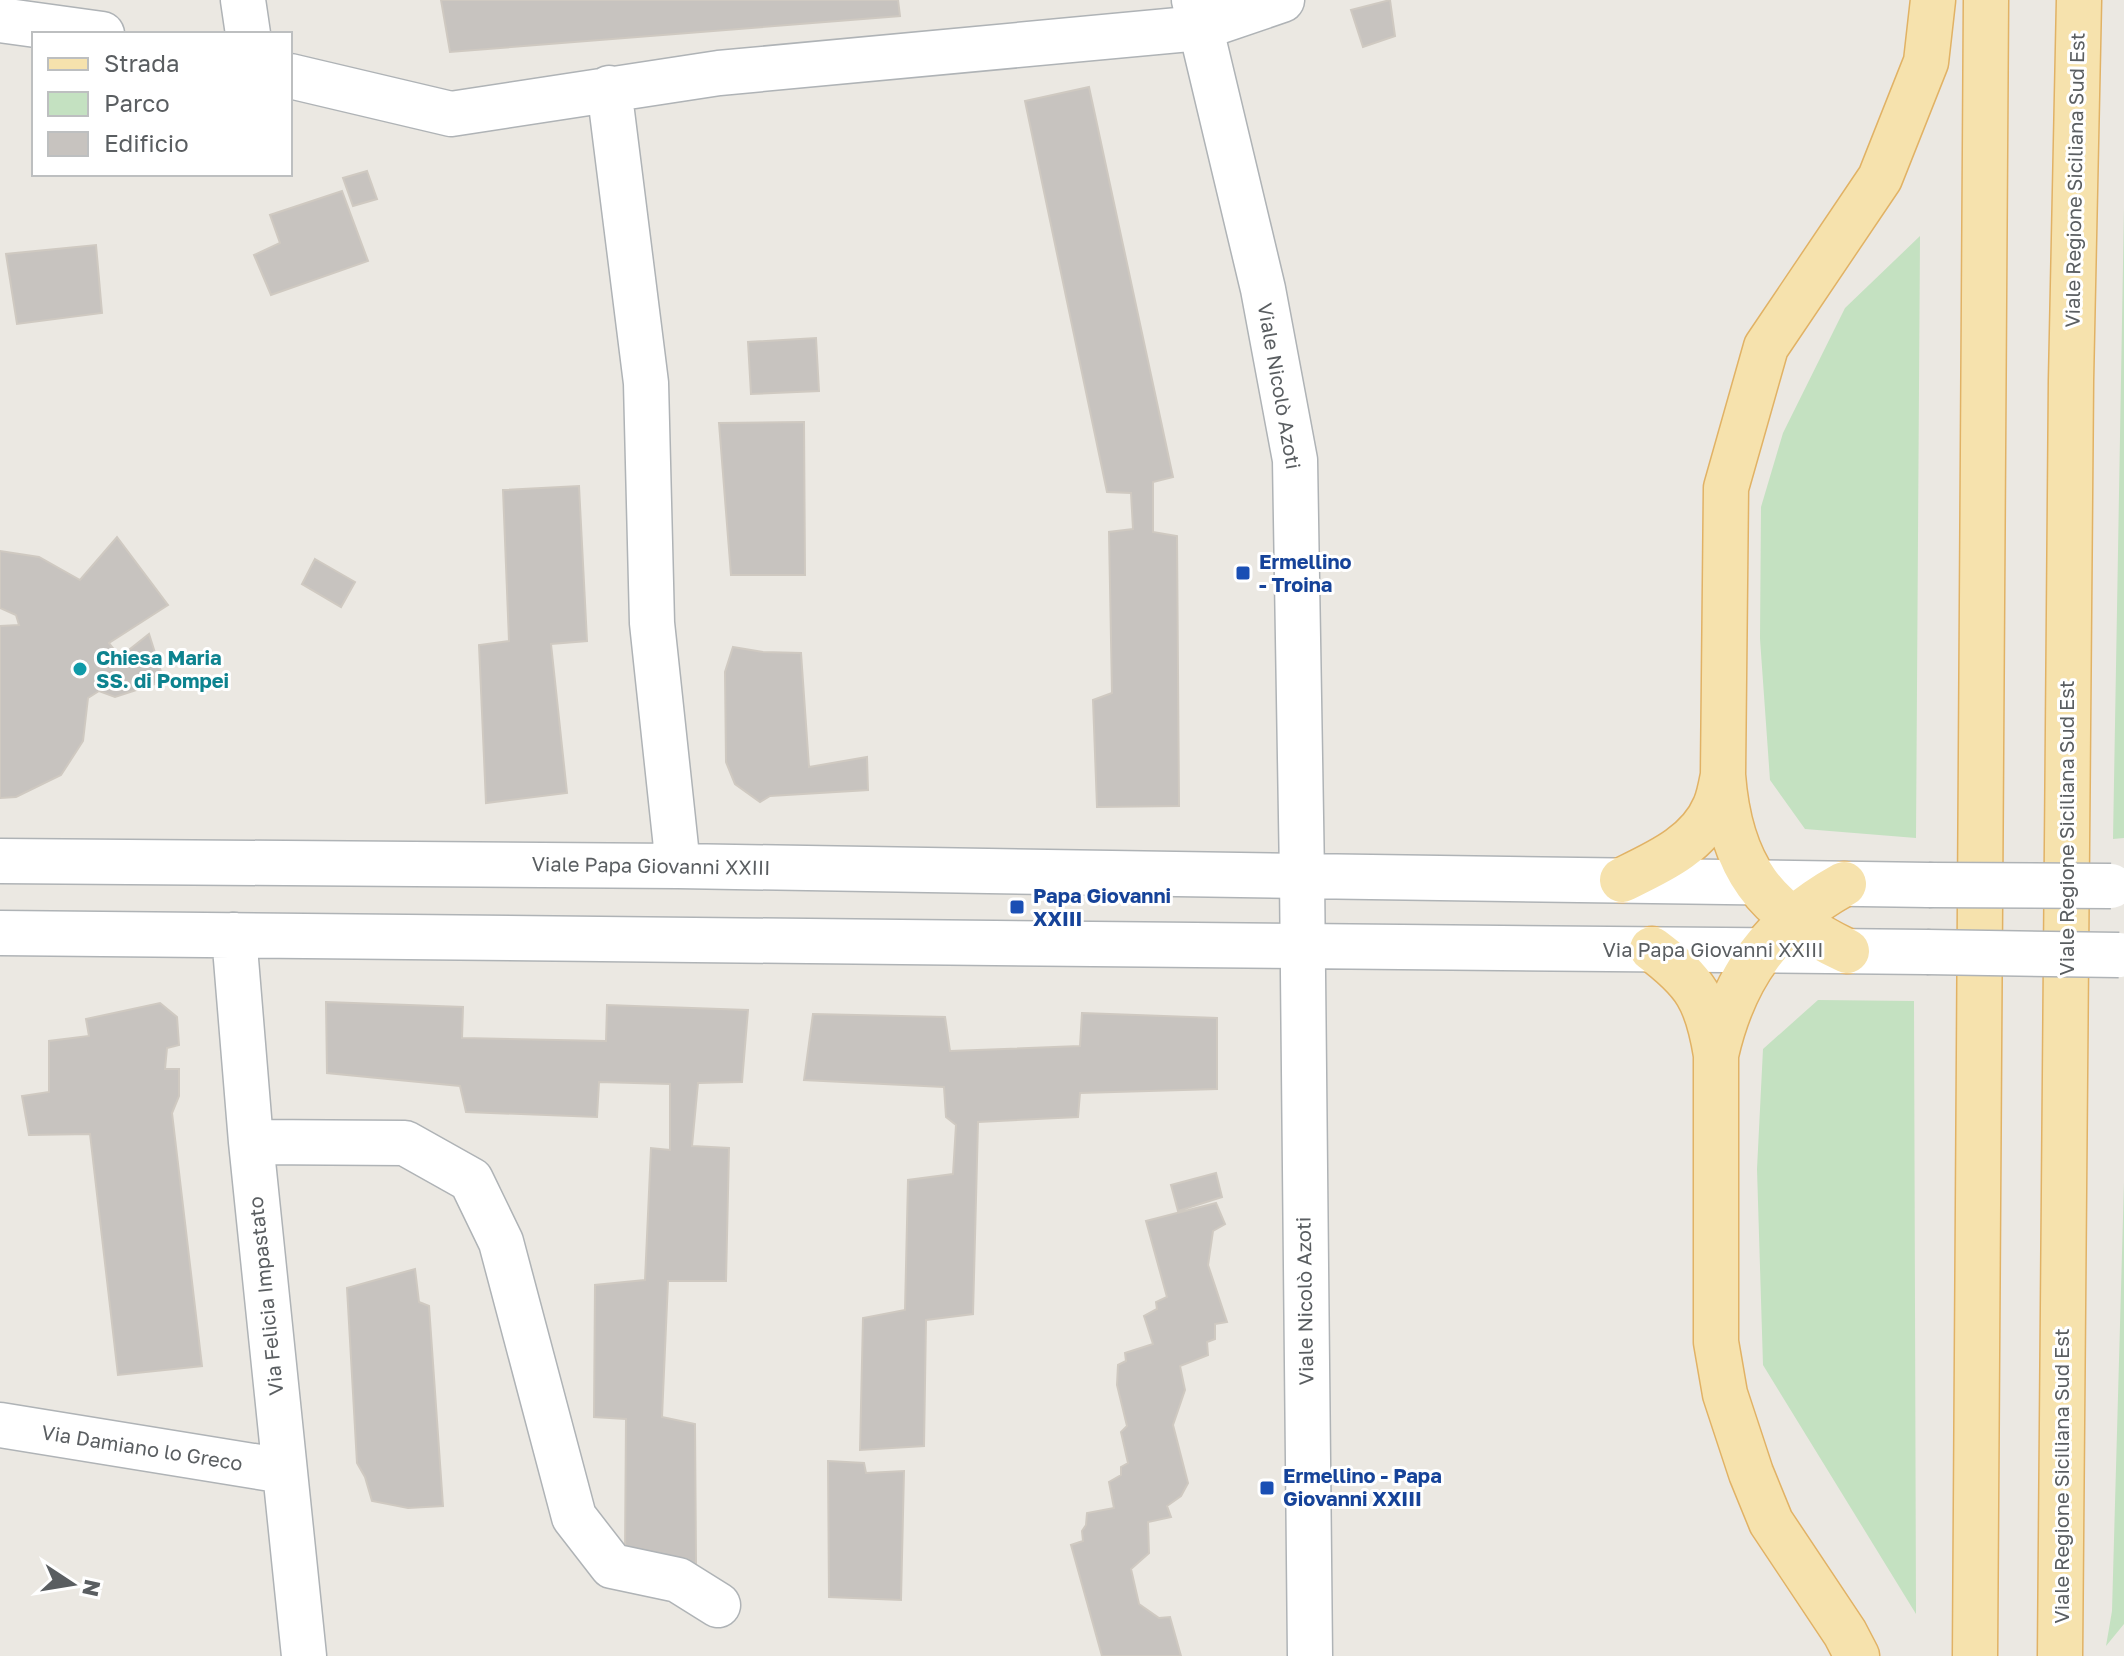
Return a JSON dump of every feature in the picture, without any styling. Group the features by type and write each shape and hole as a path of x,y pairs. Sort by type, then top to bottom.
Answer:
{"main road":[{"path":"1847,951 1791,919 1756,882 1743,862 1732,834 1723,775 1726,488 1766,347 1880,178 1926,62 1933,0"},
{"path":"1975,1656 1986,0"},
{"name":"Viale Regione Siciliana Sud Est","path":"2060,1656 2070,429 2079,0"},
{"path":"1622,880 1663,860 1689,842 1714,809 1723,775"},
{"path":"1716,1055 1724,1021 1736,991 1761,950 1791,919 1844,884"},
{"path":"1652,949 1680,970 1697,991 1710,1018 1716,1055 1716,1342 1725,1394 1771,1522 1857,1656"}],"street":[{"path":"243,0 248,32"},
{"path":"292,76 451,114 609,88 1197,14 1282,0"},
{"name":"Viale Nicolò Azoti","path":"1197,14 1263,289 1295,460 1310,1656"},
{"path":"0,20 87,32"},
{"path":"609,88 646,383 652,623 678,866"},
{"name":"Viale Papa Giovanni XXIII","path":"0,861 678,866 1302,876"},
{"path":"1302,876 2118,886"},
{"path":"0,933 1301,946"},
{"name":"Via Felicia Impastato","path":"234,935 251,1142 304,1656"},
{"name":"Via Papa Giovanni XXIII","path":"1301,946 2121,955"},
{"path":"251,1142 405,1143 471,1180 501,1242 574,1517 612,1566 678,1580 718,1605"},
{"name":"Via Damiano lo Greco","path":"0,1425 284,1471"}],"green space":[{"path":"2124,207 2124,838 2113,839"},
{"path":"1920,236 1916,838 1805,829 1770,780 1760,639 1761,507 1783,433 1845,308"},
{"path":"1818,1000 1914,1001 1916,1614 1763,1365 1757,1169 1763,1049"},
{"path":"2124,1182 2124,1624 2106,1646 2112,1611"}],"building":[{"path":"441,0 898,0 900,16 450,52"},
{"path":"1390,0 1395,36 1363,47 1351,10"},
{"path":"1089,87 1173,477 1153,482 1153,532 1177,536 1179,806 1097,807 1093,700 1112,693 1109,532 1133,529 1131,493 1107,492 1025,101"},
{"path":"367,171 377,199 353,206 343,178"},
{"path":"342,191 368,261 271,295 254,255 280,243 270,215"},
{"path":"96,245 102,313 17,324 6,254"},
{"path":"816,338 819,391 751,394 748,342"},
{"path":"804,422 805,575 731,575 719,423"},
{"path":"579,486 587,641 551,644 567,793 486,803 479,645 509,641 503,490"},
{"name":"Chiesa Maria SS. di Pompei","path":"117,537 168,605 109,643 120,657 149,634 164,681 115,697 99,691 88,698 83,741 61,775 16,797 0,798 0,626 19,625 16,615 0,608 0,551 39,557 80,580"},
{"path":"315,559 355,582 341,607 302,584"},
{"path":"733,647 801,653 809,767 867,757 868,790 770,796 760,802 735,784 726,762 725,672"},
{"path":"326,1002 463,1007 462,1038 606,1041 607,1005 748,1010 742,1082 698,1083 692,1146 729,1148 726,1281 668,1281 662,1417 695,1424 696,1564 625,1555 626,1419 594,1417 595,1285 645,1280 651,1148 670,1150 670,1084 599,1082 597,1117 466,1112 460,1086 327,1073"},
{"path":"160,1003 177,1017 179,1045 167,1048 165,1069 179,1069 179,1096 172,1113 202,1366 118,1375 90,1134 29,1135 22,1096 49,1092 49,1041 89,1036 86,1019"},
{"path":"1082,1013 1217,1018 1217,1089 1080,1093 1078,1117 978,1122 973,1314 926,1320 924,1446 860,1450 863,1318 905,1310 908,1180 953,1174 956,1125 946,1117 944,1087 804,1080 813,1014 945,1017 950,1051 1080,1046"},
{"path":"1216,1173 1222,1197 1178,1211 1171,1185"},
{"path":"1216,1203 1225,1224 1213,1231 1208,1265 1227,1322 1215,1324 1215,1339 1207,1342 1208,1355 1180,1366 1185,1390 1173,1425 1188,1483 1181,1496 1167,1506 1171,1517 1148,1522 1149,1553 1131,1569 1139,1604 1159,1618 1170,1617 1181,1656 1102,1656 1071,1545 1083,1541 1082,1531 1087,1513 1114,1508 1109,1482 1121,1475 1121,1467 1128,1463 1121,1432 1127,1426 1117,1385 1118,1365 1126,1361 1125,1353 1153,1344 1144,1316 1157,1309 1156,1302 1167,1297 1146,1221"},
{"path":"415,1269 419,1302 429,1306 443,1506 408,1508 372,1501 357,1463 347,1288"},
{"path":"828,1461 864,1463 866,1473 904,1471 901,1600 829,1597"}],"place":[{"name":"Ermellino - Troina","path":"1243,573"},
{"name":"Chiesa Maria SS. di Pompei","path":"80,669"},
{"name":"Papa Giovanni XXIII","path":"1017,907"},
{"name":"Ermellino - Papa Giovanni XXIII","path":"1267,1488"}]}
